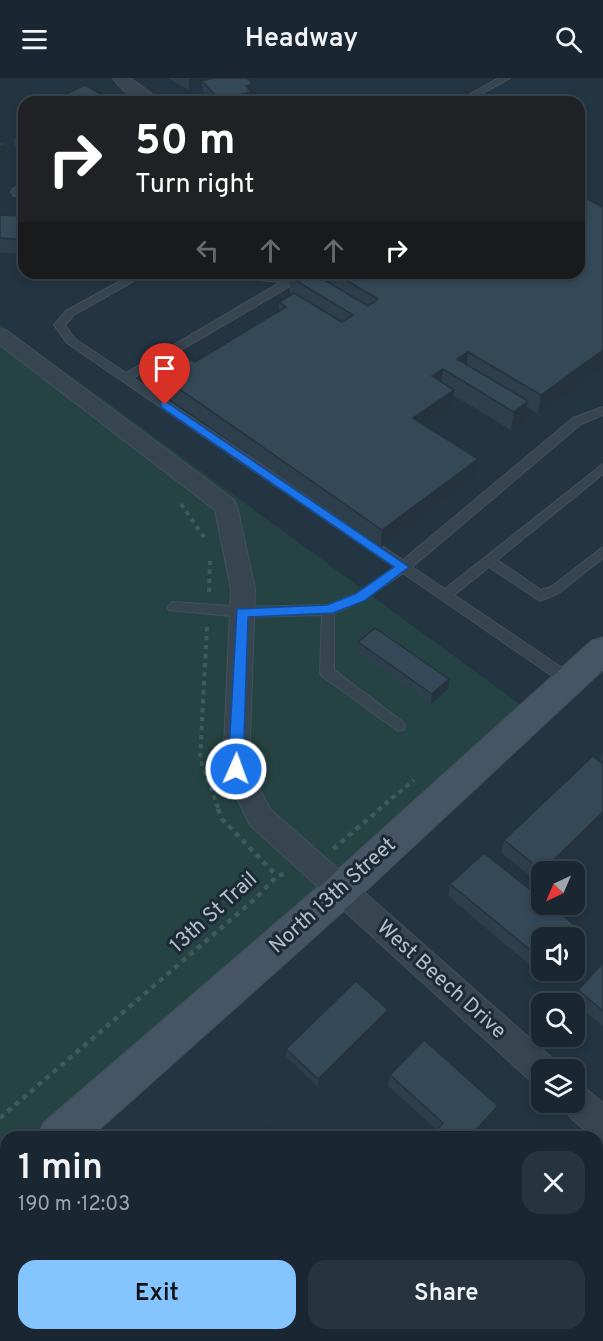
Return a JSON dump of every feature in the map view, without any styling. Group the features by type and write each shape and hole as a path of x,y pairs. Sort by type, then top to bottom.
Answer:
{"main road":[{"name":"North 13th Street","path":"66,1131 340,891 603,650"}],"street":[{"path":"121,78 131,88 145,96"},
{"name":"West Beech Drive","path":"0,335 226,506 243,589 236,769 260,816 340,891 531,1060"},
{"path":"585,1108 603,1124"}],"lane":[{"path":"472,96 506,78"},
{"path":"132,279 70,313 59,325 71,341 569,680"},
{"path":"282,279 293,280"},
{"path":"126,378 293,280"},
{"path":"173,607 242,612 328,610 360,597 403,567 577,421 603,411"},
{"path":"445,596 603,468"},
{"path":"489,561 540,596 555,590 603,551"},
{"path":"328,610 327,672 398,726"}],"path":[{"name":"13th St Trail","path":"0,1118 256,898 277,876 313,866 421,774"}],"green space":[{"path":"0,324 532,713 65,1131 0,1131"}],"building":[{"path":"213,78 247,78 253,84 246,86 251,92 236,96 216,96 202,81"},
{"path":"85,85 104,96 66,96 64,95"},
{"path":"585,198 603,207 603,350 541,395 468,352 457,359 528,401 514,412 443,369 432,376 454,390 413,418 478,459 382,530 158,374 187,357 195,362 286,307 279,302 294,293 342,322 353,315 293,279 323,279 368,306 378,299 344,279 585,279"},
{"path":"0,215 18,216 18,240 0,238"},
{"path":"375,628 449,679 432,694 358,642"},
{"path":"593,756 603,764 603,812 552,861 531,862 504,840"},
{"path":"484,853 531,890 531,915 562,915 573,924 570,927 531,927 531,951 450,884"},
{"path":"603,963 603,1011 585,996 585,993 578,990"},
{"path":"356,981 388,1010 318,1079 286,1049"},
{"path":"424,1040 498,1106 475,1131 438,1131 443,1123 390,1075"}],"route":[{"path":"165,405 403,567 360,597 328,610 242,612 236,769"}]}
